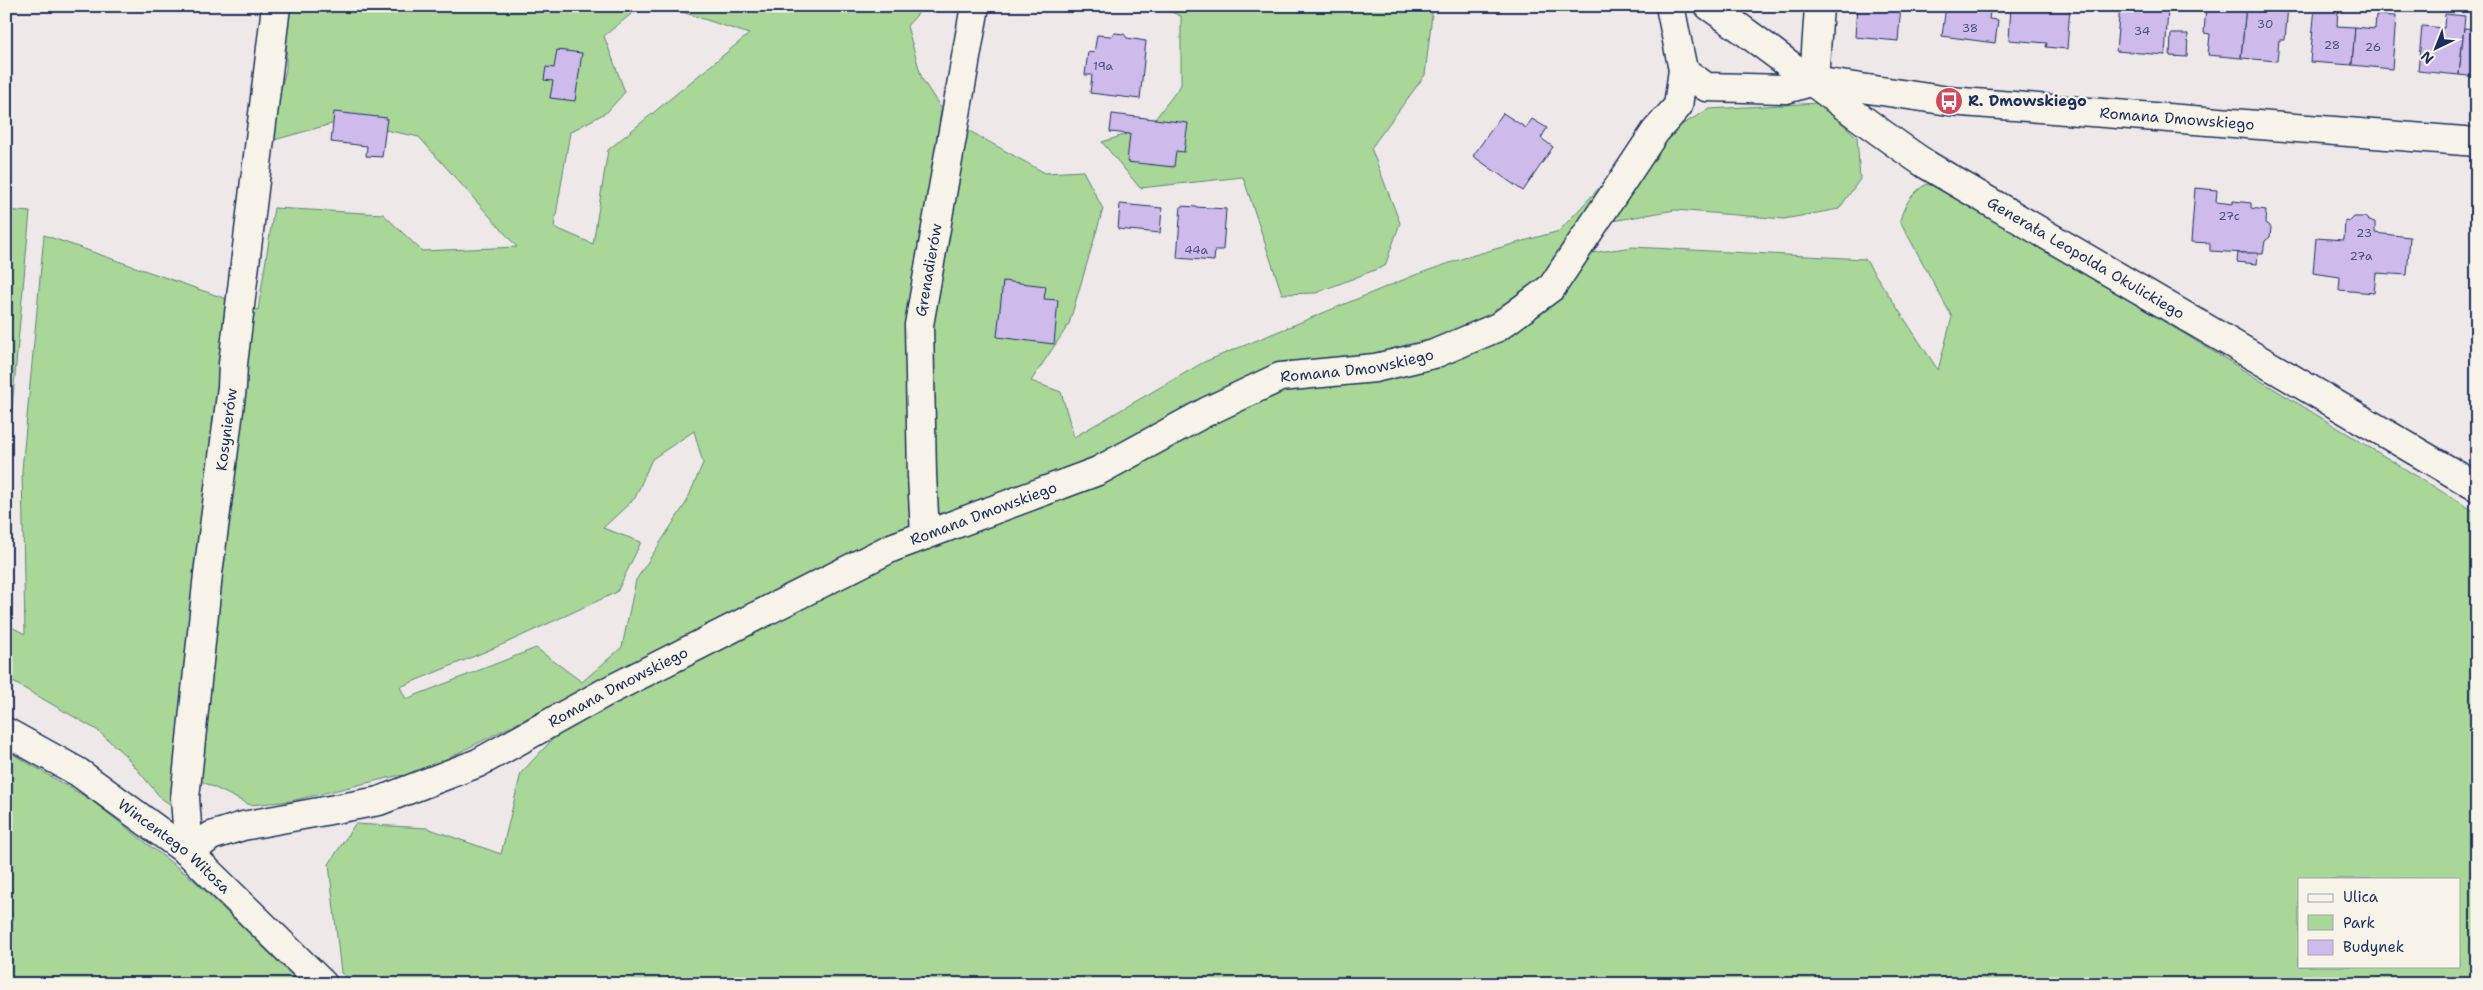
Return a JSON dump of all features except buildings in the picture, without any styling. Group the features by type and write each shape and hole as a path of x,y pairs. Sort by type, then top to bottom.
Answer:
{"street":[{"name":"Kosynierów","path":"189,853 185,798 208,574 232,387 233,364 276,6"},
{"name":"Grenadierów","path":"925,535 919,325 976,6"},
{"path":"1670,6 1683,70"},
{"name":"Generała Leopolda Okulickiego","path":"1709,6 1814,81 1881,134 1934,169 2477,487"},
{"path":"1814,81 1819,6"},
{"name":"Romana Dmowskiego","path":"189,853 211,836 243,826 379,801 478,763 606,692 891,548 1098,471 1206,412 1280,377 1375,368 1425,356 1498,327 1552,287 1655,132 1678,106 1683,70"},
{"name":"Romana Dmowskiego","path":"1683,70 1706,88 1786,89 1814,81 1949,101 2477,142"},
{"name":"Wincentego Witosa","path":"6,732 78,772 189,853 323,984"}],"green space":[{"path":"287,6 641,6 604,36 625,92 607,112 570,132 554,227 593,244 608,150 749,34 664,6 925,6 907,26 922,79 948,119 1045,173 1083,171 1103,209 1069,324 1031,381 1061,392 1074,437 1204,362 1415,275 1467,257 1559,231 1632,153 1709,109 1819,103 1857,137 1860,179 1839,209 1784,219 1675,210 1578,227 1563,257 1633,247 1865,259 1938,370 1952,317 1900,221 1909,200 1922,187 1927,184 1949,190 2477,513 2477,984 356,984 341,973 329,864 355,824 427,828 501,854 521,773 575,715 551,706 415,775 396,776 291,801 250,805 201,781 175,808 161,798 126,756 97,730 6,678 6,624 25,634 22,470 44,235 258,310 274,208 383,214 422,251 517,247 419,137 342,121 267,142 286,69","holes":["694,431 703,463 686,503 636,580 622,647 582,682 536,648 406,699 400,687 506,643 617,592 641,542 603,528 635,498 652,459"]},
{"path":"1156,6 1433,6 1425,75 1371,148 1400,223 1385,266 1316,293 1282,294 1243,177 1140,188 1102,142 1149,127 1181,85 1181,16"},
{"path":"6,210 30,212 6,473"},
{"path":"6,750 91,800 195,881 301,984 6,984"}],"place":[{"name":"R. Dmowskiego","path":"1949,101"}]}
